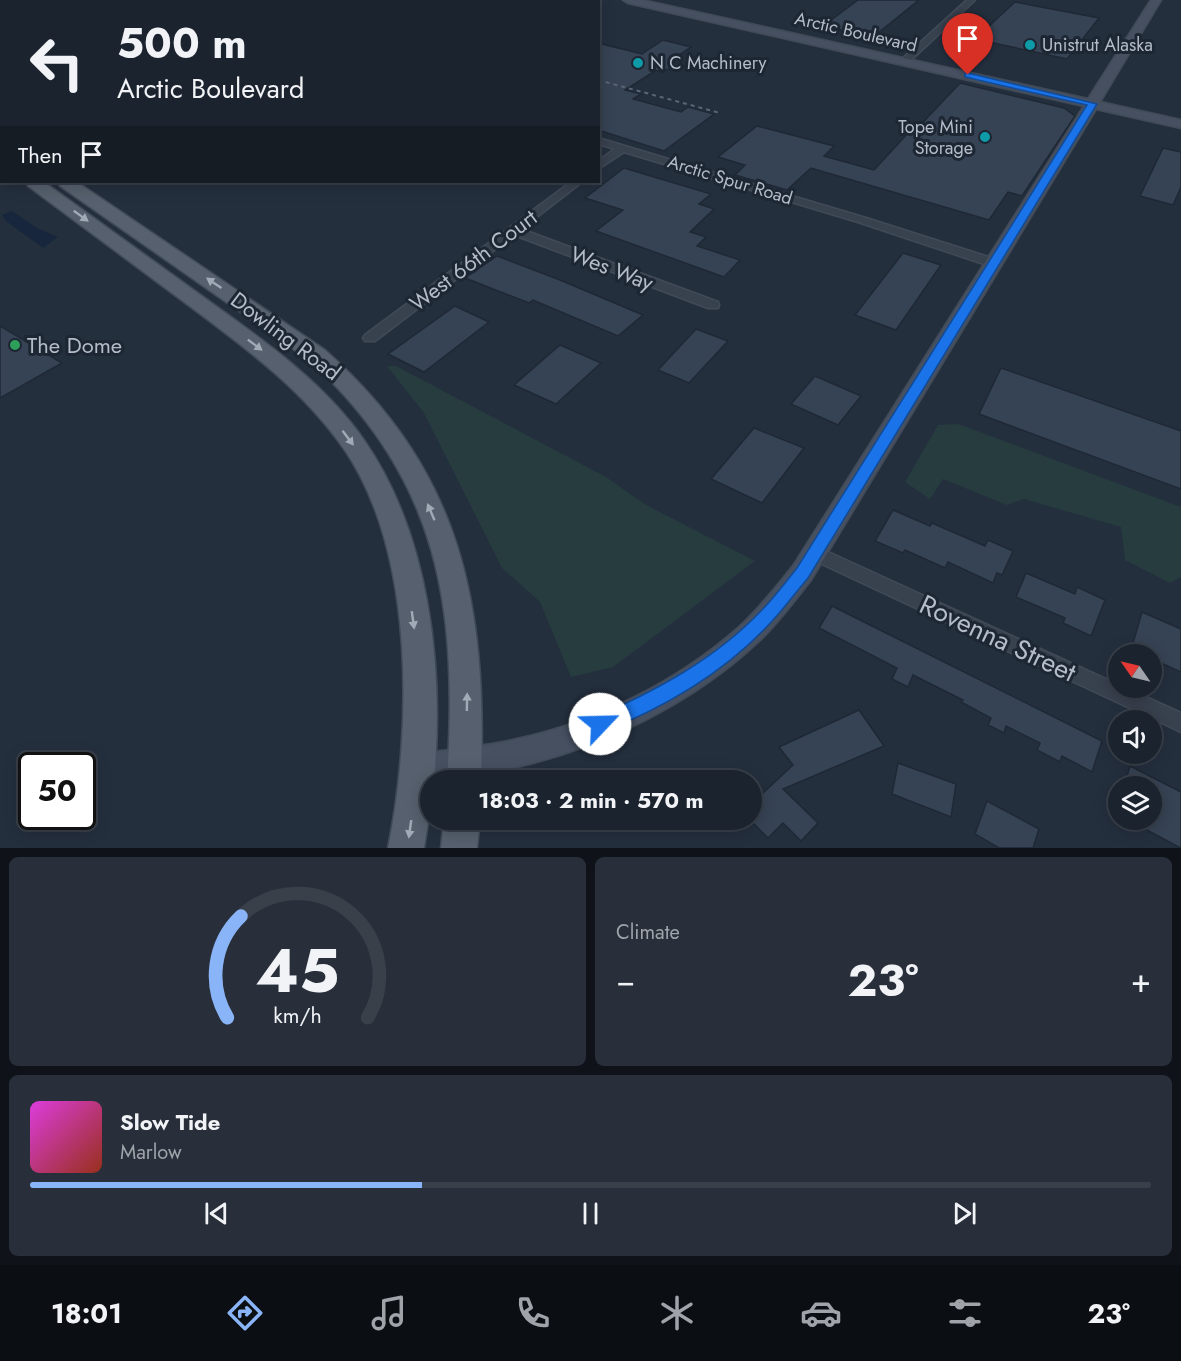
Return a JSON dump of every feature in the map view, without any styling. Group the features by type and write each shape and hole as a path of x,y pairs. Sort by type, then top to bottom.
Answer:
{"main road":[{"name":"Arctic Boulevard","path":"628,0 1181,124"},
{"path":"418,768 464,770 579,733 643,705 693,677 723,656 766,616 802,573 815,553 1156,0"},
{"name":"Dowling Road","path":"35,183 259,348 292,375 323,407 365,463 377,485 396,532 411,605 418,661 418,768 406,848"},
{"name":"Dowling Road","path":"67,183 317,356 350,385 378,418 417,479 447,555 465,655 467,701 464,770"},
{"path":"459,848 461,830"}],"street":[{"path":"905,61 971,0"},
{"name":"Arctic Spur Road","path":"600,142 862,220 994,263"},
{"path":"600,165 623,148"},
{"name":"West 66th Court","path":"370,338 576,183"},
{"name":"Wes Way","path":"512,230 713,305"},
{"name":"Rovenna Street","path":"815,553 1181,723"}],"green space":[{"path":"387,366 396,366 606,477 646,505 755,561 613,667 571,677 540,602 502,568 424,413"},
{"path":"958,424 1181,507 1181,577 1170,583 1125,560 1121,527 1024,499 1007,505 943,479 930,499 905,482 938,425"}],"water":[{"path":"12,211 37,228 58,237 43,248 6,221 2,215"}],"building":[{"path":"858,0 919,0 873,37 823,26"},
{"path":"1015,2 1099,18 1067,59 975,39"},
{"path":"663,40 691,47 670,61 687,67 655,71 625,90 641,94 633,99 681,112 688,107 714,114 664,151 600,131 600,44 642,54"},
{"path":"960,83 1064,108 1075,116 1022,196 1008,192 989,220 811,168 787,190 735,175 745,165 718,157 757,126 834,146 824,156 874,170 909,132 913,133"},
{"path":"1163,148 1181,152 1181,187 1173,205 1140,196"},
{"path":"624,168 711,194 699,204 714,209 690,232 706,237 697,246 740,260 724,277 596,231 623,210 585,198"},
{"path":"903,253 941,265 896,330 855,315"},
{"path":"497,256 643,315 618,336 533,300 529,303 465,278"},
{"path":"455,306 489,322 424,372 388,354"},
{"name":"The Dome","path":"0,326 62,363 0,398"},
{"path":"696,329 728,341 689,383 658,370"},
{"path":"560,345 601,363 556,404 514,385"},
{"path":"1001,368 1181,431 1181,489 979,414"},
{"path":"815,376 861,396 838,425 791,404"},
{"path":"754,428 804,448 762,503 711,479"},
{"path":"893,510 930,526 932,523 985,546 988,540 1013,551 1002,575 997,573 993,583 948,562 945,568 905,550 903,553 875,541"},
{"path":"1026,573 1075,594 1077,587 1105,600 1091,636 1063,623 1065,618 1016,597"},
{"path":"832,606 1102,741 1092,772 1062,756 1060,762 1037,750 1040,743 1006,726 1004,733 988,725 991,718 961,702 963,700 913,675 908,687 892,679 897,668 819,628"},
{"path":"1142,612 1181,629 1181,672 1162,663 1162,644 1133,644"},
{"path":"859,710 884,746 783,789 818,823 801,841 783,823 768,838 760,830 762,830 762,792 793,765 779,747"},
{"path":"898,763 956,784 951,817 892,794"},
{"path":"1130,766 1150,776 1127,776"},
{"path":"1162,782 1181,792 1181,848 1147,830 1162,830"},
{"path":"987,801 1039,829 1033,848 999,848 975,834"}],"railway":[{"path":"600,81 720,113"}],"place":[{"name":"Unistrut Alaska","path":"1030,45"},
{"name":"N C Machinery","path":"638,63"},
{"name":"Tope Mini Storage","path":"985,137"},
{"name":"The Dome","path":"15,345"}],"route":[{"path":"600,724 643,705 693,677 723,656 766,616 802,573 1093,104 968,75"}]}
